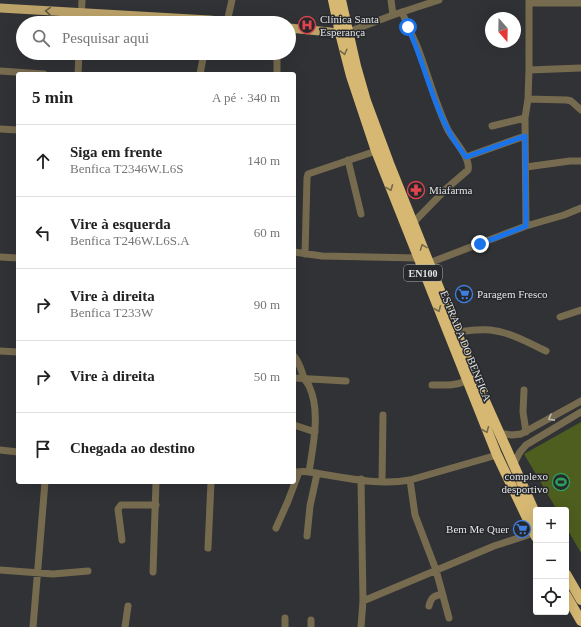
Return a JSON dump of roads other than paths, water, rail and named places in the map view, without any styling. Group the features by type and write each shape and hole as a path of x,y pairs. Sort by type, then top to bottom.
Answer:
{"highway":[{"name":"ESTRADA DO BENFICA","path":"333,0 366,101 389,163 498,433 533,508"},
{"name":"ESTRADA DO BENFICA","path":"341,0 344,32 353,83 376,151 466,381 497,455 533,531"},
{"path":"569,579 581,600"},
{"path":"569,600 581,621"}],"main road":[{"path":"0,8 130,16"},
{"path":"296,29 344,32"}],"street":[{"path":"82,0 82,16"},
{"path":"228,16 232,0"},
{"path":"391,0 393,15"},
{"path":"344,32 439,0"},
{"path":"526,226 525,136 529,70 529,2 581,3"},
{"path":"402,12 417,46 440,112 452,137 466,157 469,166 468,170 446,188 413,224"},
{"path":"78,72 79,60"},
{"path":"200,72 203,60"},
{"path":"277,60 277,72"},
{"path":"529,70 581,68"},
{"path":"0,71 16,72"},
{"path":"528,99 567,100 571,101 581,110"},
{"path":"492,126 526,118"},
{"path":"0,129 16,130"},
{"path":"466,157 525,136"},
{"path":"305,254 308,174 376,151"},
{"path":"348,160 361,214"},
{"path":"526,167 581,161"},
{"path":"429,263 526,226 564,215 581,208"},
{"path":"296,252 322,256 418,258"},
{"path":"0,257 16,258"},
{"path":"560,317 581,310"},
{"path":"456,332 489,330 499,331 526,341 546,351"},
{"path":"0,351 16,352"},
{"path":"296,358 303,371 304,379 310,387 316,412 315,432 309,472"},
{"path":"296,378 346,381"},
{"path":"432,385 446,386 466,381"},
{"path":"524,390 522,412 526,432"},
{"path":"498,433 516,435 526,432 581,401"},
{"path":"513,465 526,444 581,412"},
{"path":"382,482 383,415"},
{"path":"296,426 315,432"},
{"path":"0,450 16,452"},
{"path":"296,472 309,472 382,482 397,482 410,480 497,455"},
{"path":"307,536 310,506 317,474"},
{"path":"361,479 363,601 361,627"},
{"path":"410,480 415,515 436,570 449,618"},
{"path":"33,627 46,484"},
{"path":"153,572 156,484"},
{"path":"208,548 211,484"},
{"path":"276,528 288,501 293,484"},
{"path":"122,540 119,507 122,505 156,505"},
{"path":"363,601 494,546 533,536"},
{"path":"0,570 53,574 88,571"},
{"path":"429,606 431,598 442,594"},
{"path":"125,627 128,606"},
{"path":"285,627 286,618"}],"place":[{"name":"Clínica Santa Esperança","path":"307,25"},
{"name":"Miafarma","path":"416,190"},
{"name":"Paragem Fresco","path":"464,294"},
{"name":"complexo desportivo","path":"561,482"},
{"name":"Bem Me Quer","path":"522,529"}]}
